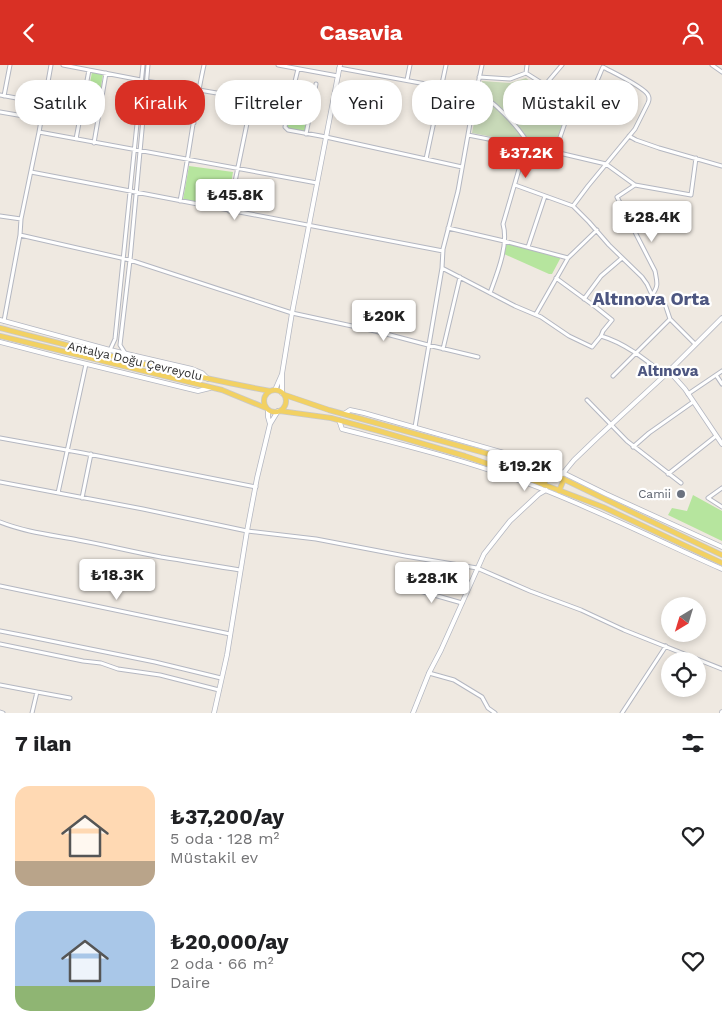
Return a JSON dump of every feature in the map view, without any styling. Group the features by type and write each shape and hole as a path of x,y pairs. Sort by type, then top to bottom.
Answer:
{"main road":[{"name":"Antalya Doğu Çevreyolu","path":"0,328 102,355 208,379 273,391"},
{"name":"Antalya Doğu Çevreyolu","path":"0,336 222,390 267,409"},
{"path":"722,555 644,518 563,476 344,414 273,391 265,396 267,409 273,411 339,420 465,456 503,469 547,488 603,507 722,563"},
{"path":"279,411 286,402 283,394"},
{"path":"547,488 548,472"},
{"path":"559,491 563,476"}],"street":[{"path":"10,65 2,95 15,98"},
{"path":"48,80 51,65"},
{"path":"63,65 141,80 143,65"},
{"path":"146,80 148,65"},
{"path":"200,80 204,65"},
{"path":"278,65 294,66 298,69 338,76"},
{"path":"407,80 410,65"},
{"path":"443,80 446,65"},
{"path":"479,80 482,65"},
{"path":"526,73 527,65"},
{"path":"526,73 545,85 562,65"},
{"path":"712,65 722,72"},
{"path":"555,152 572,105 589,95 603,66 648,95 648,103 634,129 574,206"},
{"path":"283,394 282,375 292,313 340,67 412,81"},
{"path":"295,80 298,69"},
{"path":"76,139 89,70"},
{"path":"94,143 106,73"},
{"path":"480,77 510,79 526,73"},
{"path":"490,293 502,255 504,224 527,142 523,134 493,103"},
{"path":"0,113 15,115"},
{"path":"40,125 2,320 110,350 192,369 202,373 208,379"},
{"path":"110,350 115,339 136,125"},
{"path":"126,354 120,345 143,125"},
{"path":"180,201 194,125"},
{"path":"229,211 247,125"},
{"path":"285,125 286,129 306,134 462,167"},
{"path":"306,134 308,125"},
{"path":"426,159 434,125"},
{"path":"415,427 442,267 443,251 458,191 470,125"},
{"path":"39,133 317,183"},
{"path":"468,135 606,164 635,185 691,195 696,158"},
{"path":"629,136 636,140 722,166"},
{"path":"31,172 443,251"},
{"path":"515,185 574,206 642,277 652,295 665,304 670,319 696,344"},
{"path":"635,185 617,197 655,271 657,289 652,295"},
{"path":"528,247 545,196"},
{"path":"0,216 21,219"},
{"path":"448,228 568,258"},
{"path":"536,314 568,258 597,231"},
{"path":"20,235 130,260 292,313 375,331 478,357"},
{"path":"584,299 601,276 622,258"},
{"path":"442,267 515,306 536,314 569,337 592,347 612,320 556,278"},
{"path":"443,349 460,277"},
{"path":"563,476 574,460 665,375 722,318"},
{"path":"613,376 670,319"},
{"path":"601,336 609,338 636,354 665,375"},
{"path":"0,342 198,391 210,388"},
{"path":"58,493 86,364"},
{"path":"669,371 688,394 722,445"},
{"path":"688,394 722,371"},
{"path":"273,391 282,375"},
{"path":"716,375 722,384"},
{"path":"587,400 633,447 681,483"},
{"path":"633,447 649,433 693,402"},
{"path":"267,409 270,424"},
{"path":"344,414 350,410 364,413 547,465 563,476 722,547"},
{"path":"214,713 227,655 256,487 270,424 279,411"},
{"path":"668,474 716,436"},
{"path":"0,438 256,487"},
{"path":"82,498 91,454"},
{"path":"0,481 247,531 316,539 405,557 477,568 722,669"},
{"path":"413,713 429,673 484,554 510,521 547,488 722,569"},
{"path":"722,488 708,498 722,507"},
{"path":"0,522 54,537 240,571"},
{"path":"0,586 230,634"},
{"path":"406,587 462,603"},
{"path":"0,631 221,678"},
{"path":"0,644 83,661 102,663 118,669 160,675 219,689"},
{"path":"622,713 666,647"},
{"path":"429,673 454,681 482,697 488,708 495,713"},
{"path":"0,685 70,698"},
{"path":"32,713 37,692"}],"green space":[{"path":"92,72 103,74 102,80 91,80"},
{"path":"493,82 503,82 503,125 562,125 556,144 551,148 472,133 474,125 493,125"},
{"path":"288,125 306,125 303,132 287,128"},
{"path":"189,166 233,172 227,208 183,200"},
{"path":"506,243 560,259 552,274 549,274 504,254"},
{"path":"693,495 722,511 722,541 668,515 672,508 687,511"}],"place":[{"name":"Camii","path":"681,494"}],"district":[{"name":"Altınova Orta","path":"651,298"},
{"name":"Altınova","path":"668,371"}]}
